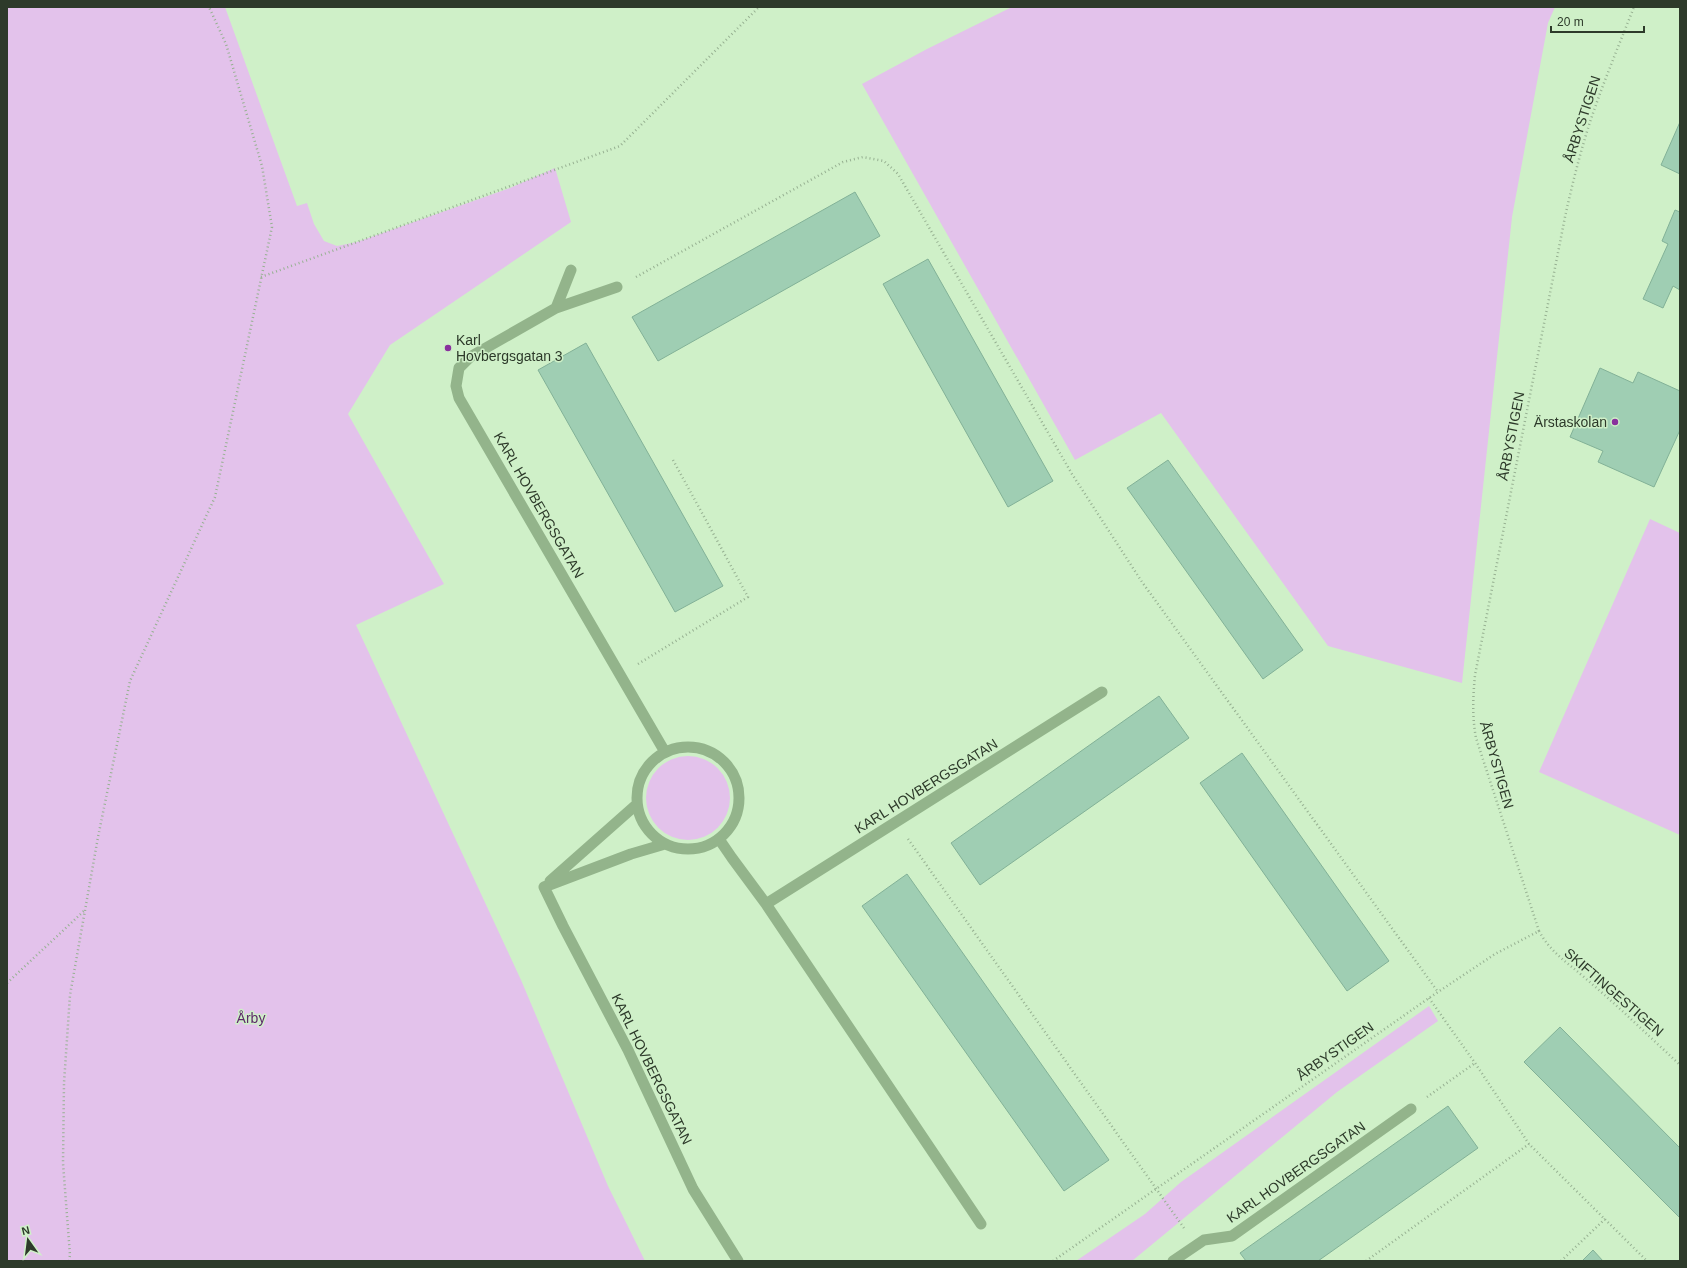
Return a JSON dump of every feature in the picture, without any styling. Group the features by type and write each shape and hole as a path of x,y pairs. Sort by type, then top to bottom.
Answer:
{"street":[{"path":"556,308 571,270"},
{"name":"KARL HOVBERGSGATAN","path":"617,287 556,308 470,357 459,368 456,386 459,398 665,752"},
{"name":"KARL HOVBERGSGATAN","path":"766,904 1102,692"},
{"path":"691,746 707,750 721,758 732,770 738,785 740,802 736,817 719,839 699,848 682,849 665,844 652,834 642,821 637,804 638,786 646,768 665,752 691,746"},
{"path":"544,887 637,804"},
{"path":"719,839 766,904 981,1224"},
{"path":"544,887 631,854 665,844"},
{"name":"KARL HOVBERGSGATAN","path":"544,887 628,1050 693,1189 738,1261"},
{"name":"KARL HOVBERGSGATAN","path":"1174,1261 1204,1240 1232,1236 1411,1109"}],"path":[{"path":"69,1261 70,1255 63,1163 64,1083 70,995 98,837 130,681 215,497 272,227 262,166 226,44 209,7"},
{"path":"261,277 620,146 758,7"},
{"name":"ÅRBYSTIGEN","path":"1053,1261 1429,998 1495,954 1539,931 1476,738 1473,702 1475,675 1554,271 1576,168 1602,89 1634,7"},
{"path":"617,287 843,162 863,156 884,161 898,174 1072,474 1137,575 1438,992"},
{"path":"620,675 748,597 673,460"},
{"path":"896,822 1196,1245"},
{"path":"7,983 85,910"},
{"name":"SKIFTINGESTIGEN","path":"1539,931 1545,943 1555,954 1585,978 1680,1065"},
{"path":"1429,998 1475,1062 1529,1144 1647,1261"},
{"path":"1411,1109 1475,1062"},
{"path":"1366,1261 1529,1144"},
{"path":"1561,1261 1605,1219"}],"green space":[{"name":"Årby","path":"7,7 225,7 297,206 307,203 314,224 324,241 337,246 357,242 510,188 555,168 571,222 390,345 348,414 444,584 356,625 521,980 608,1186 645,1261 7,1261"},
{"path":"1012,7 1555,7 1548,23 1512,217 1462,683 1328,646 1161,413 1075,460 862,84 927,49"},
{"path":"1650,519 1680,533 1680,835 1539,772"},
{"path":"688,756 696,757 711,763 723,775 729,790 729,806 723,821 711,833 696,839 688,840 680,839 665,833 653,821 647,806 646,798 647,790 653,775 665,763 680,757"},
{"path":"1429,1006 1438,1021 1337,1092 1132,1261 1076,1261 1145,1214 1181,1182"}],"building":[{"path":"1680,122 1680,174 1661,165"},
{"path":"855,192 880,236 658,361 632,317"},
{"path":"1675,210 1680,212 1680,290 1673,286 1663,308 1643,299 1668,244 1662,241"},
{"path":"928,259 1053,481 1008,507 883,284"},
{"path":"586,343 723,586 675,612 538,370"},
{"path":"1600,368 1633,383 1638,372 1680,391 1680,430 1654,487 1598,462 1603,451 1570,437"},
{"path":"1168,460 1303,650 1263,679 1127,488"},
{"path":"1159,696 1189,738 980,885 951,843"},
{"path":"1242,753 1389,961 1347,991 1200,783"},
{"path":"907,874 1109,1160 1064,1191 862,906"},
{"path":"1560,1027 1680,1148 1680,1218 1524,1062"},
{"path":"1448,1106 1478,1148 1318,1261 1246,1261 1240,1253"},
{"path":"1593,1250 1603,1261 1582,1261"}],"place":[{"name":"Karl Hovbergsgatan 3","path":"448,348"},
{"name":"Ärstaskolan","path":"1615,422"}]}
